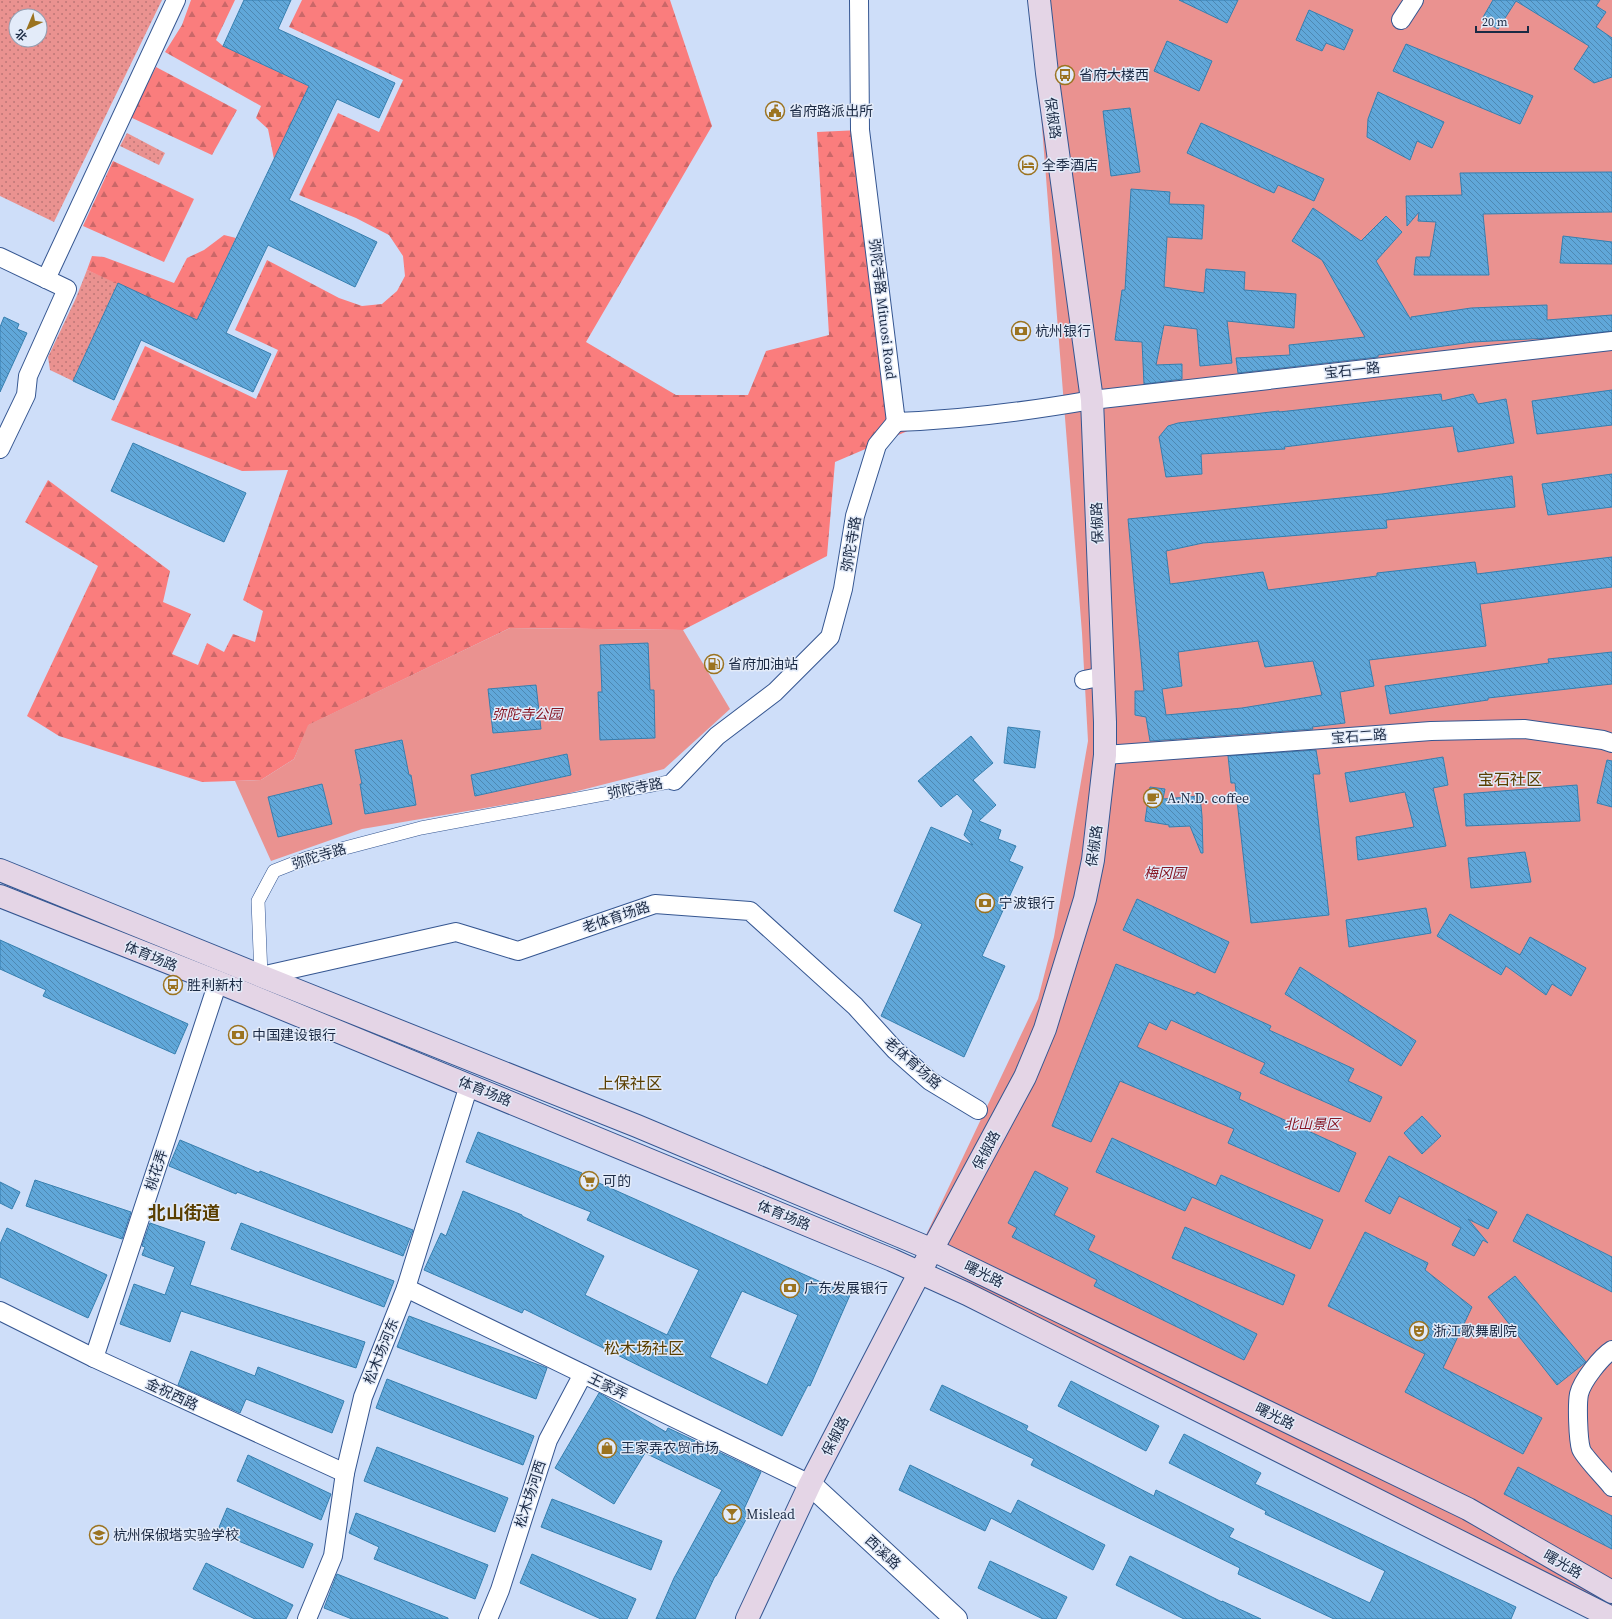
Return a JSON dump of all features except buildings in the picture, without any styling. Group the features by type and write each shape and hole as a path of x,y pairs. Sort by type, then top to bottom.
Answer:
{"main road":[{"name":"保俶路","path":"747,1619 810,1484 920,1273 1025,1077 1044,1029 1085,899 1093,860 1105,755 1094,678 1092,400 1047,73 1039,0"},
{"name":"体育场路","path":"0,870 637,1126 933,1250"},
{"name":"体育场路","path":"0,896 218,982 469,1085 967,1294"},
{"name":"曙光路","path":"933,1250 1468,1509 1612,1592"},
{"name":"曙光路","path":"967,1294 1612,1618"}],"street":[{"path":"46,279 176,0"},
{"name":"弥陀寺路 Mituosi Road","path":"859,0 860,130 896,422"},
{"path":"1401,20 1414,0"},
{"path":"0,257 67,289 28,376 26,395 0,449"},
{"name":"宝石一路","path":"1092,400 1612,341"},
{"path":"896,422 931,421 1092,400"},
{"name":"弥陀寺路","path":"261,976 258,901 274,871 307,858 421,828 674,781 717,736 775,692 830,636 843,589 855,516 877,445 896,422"},
{"name":"宝石二路","path":"1105,755 1438,730 1524,729 1602,740 1612,743"},
{"name":"老体育场路","path":"261,976 456,932 518,951 655,904 750,911 855,1006 895,1050 930,1081 978,1110"},
{"name":"桃花弄","path":"94,1358 218,982"},
{"name":"松木场河东","path":"307,1619 333,1556 346,1473 363,1397 406,1288 469,1085"},
{"name":"王家弄","path":"406,1288 810,1484"},
{"name":"金祝西路","path":"0,1311 94,1358 346,1473"},
{"path":"1612,1350 1607,1353 1594,1367 1579,1393 1579,1424 1581,1450 1612,1487"},
{"name":"松木场河西","path":"488,1619 500,1590 548,1440 583,1374"},
{"name":"西溪路","path":"810,1484 956,1619"}],"green space":[{"path":"0,0 162,0 54,222 0,196"},
{"path":"191,0 235,0 216,40 223,46 309,86 274,159 268,129 256,118 261,106 165,52 182,25"},
{"path":"302,0 670,0 712,126 586,342 676,395 748,395 766,351 829,335 817,132 860,130 896,421 931,421 835,462 827,556 683,630 510,628 309,725 294,759 261,780 202,782 59,736 27,716 98,566 25,522 48,480 170,571 163,602 191,614 172,654 198,665 207,643 224,652 233,634 255,642 263,611 243,600 288,470 242,471 111,420 145,346 256,399 278,350 235,330 267,260 339,298 362,306 382,304 397,291 405,276 403,256 389,235 356,218 299,195 338,113 379,132 403,80 289,27"},
{"name":"北山景区","path":"1032,0 1612,0 1612,1619 1604,1619 917,1254 1038,999 1054,937 1088,741 1082,633"},
{"path":"156,67 237,110 212,155 130,117"},
{"path":"127,133 165,153 159,165 120,146"},
{"path":"113,161 194,199 164,262 83,226"},
{"path":"224,235 236,238 197,320 87,270 92,256 104,257 174,283 187,258 204,250"},
{"path":"87,270 118,283 73,381 50,370 48,357 76,298"},
{"name":"弥陀寺公园","path":"510,628 683,630 730,709 664,769 562,795 362,829 271,861 235,781 261,780 294,759 308,725"}],"place":[{"name":"省府大楼西","path":"1065,75"},
{"name":"省府路派出所","path":"775,111"},
{"name":"全季酒店","path":"1028,165"},
{"name":"杭州银行","path":"1021,331"},
{"name":"省府加油站","path":"714,664"},
{"name":"A.N.D. coffee","path":"1153,798"},
{"name":"宁波银行","path":"985,903"},
{"name":"胜利新村","path":"173,985"},
{"name":"中国建设银行","path":"238,1035"},
{"name":"可的","path":"589,1181"},
{"name":"广东发展银行","path":"790,1288"},
{"name":"浙江歌舞剧院","path":"1419,1331"},
{"name":"王家弄农贸市场","path":"607,1448"},
{"name":"Mislead","path":"732,1514"},
{"name":"杭州保俶塔实验学校","path":"99,1535"}],"district":[{"name":"宝石社区","path":"1510,779"},
{"name":"上保社区","path":"630,1083"},
{"name":"北山街道","path":"184,1212"},
{"name":"松木场社区","path":"644,1348"}],"park label":[{"name":"梅冈园","path":"1165,873"}]}
